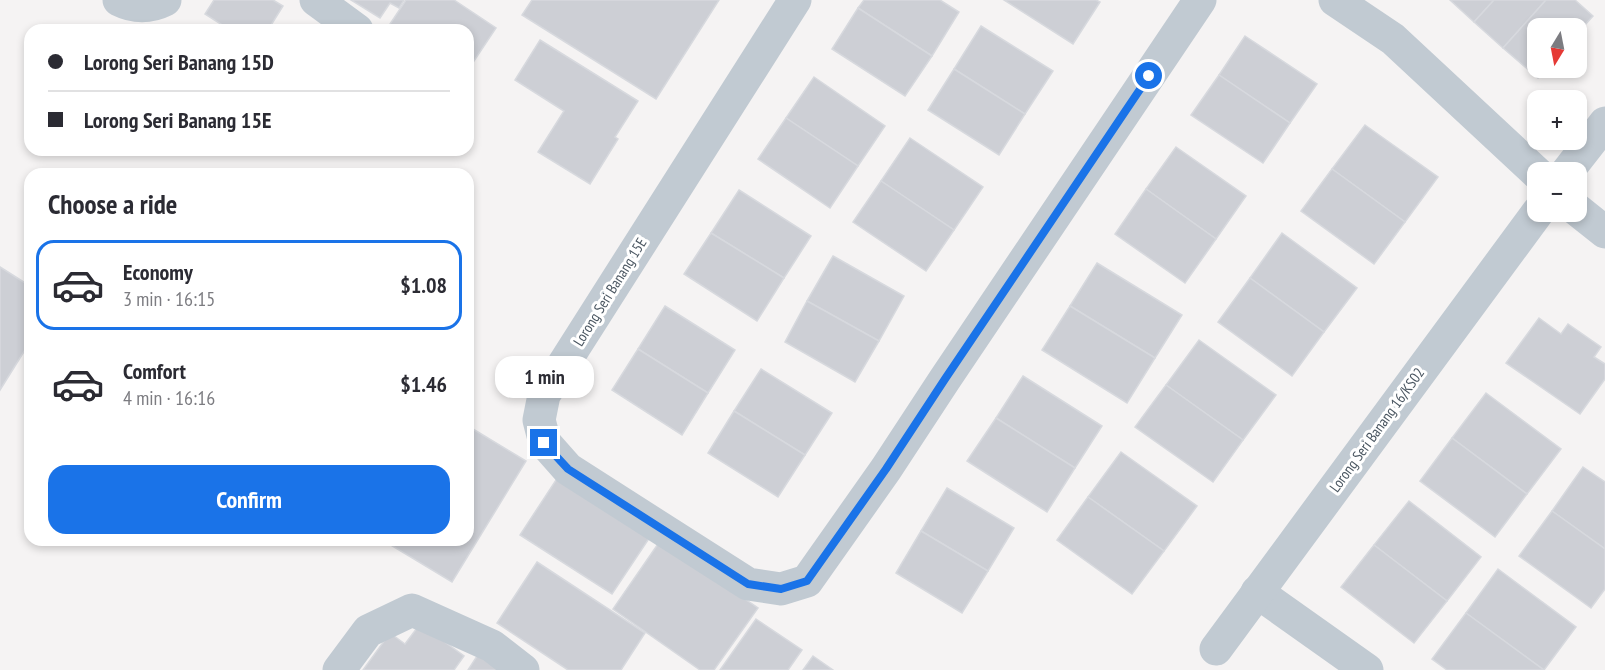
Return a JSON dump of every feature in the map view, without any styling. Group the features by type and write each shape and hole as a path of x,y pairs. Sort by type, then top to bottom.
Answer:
{"street":[{"path":"119,0 130,6 152,6 165,0"},
{"path":"316,0 349,24"},
{"name":"Lorong Seri Banang 15E","path":"795,0 544,395 539,420 544,443 568,469 748,584 781,589 807,581 886,469 1200,0"},
{"path":"1335,0 1393,39 1527,164"},
{"path":"1575,162 1605,123"},
{"path":"1587,217 1605,232"},
{"name":"Lorong Seri Banang 16/KS02","path":"1216,649 1531,222"},
{"path":"1257,592 1367,670"},
{"path":"339,670 368,631 412,610 492,646 523,670"}],"building":[{"path":"214,0 273,0 283,6 272,24 221,24 205,14"},
{"path":"351,0 404,0 399,8 390,3 380,18"},
{"path":"406,0 454,0 496,28 474,61 474,24 390,24"},
{"path":"532,0 719,0 656,99 522,15"},
{"path":"864,0 940,0 959,12 932,56 858,8"},
{"path":"1004,0 1096,0 1100,2 1073,44"},
{"path":"1450,0 1494,0 1474,22"},
{"path":"1494,0 1546,0 1530,18 1527,18 1527,21 1503,48 1474,22"},
{"path":"1546,0 1575,0 1593,16 1587,23 1587,18 1530,18"},
{"path":"858,8 932,56 905,96 832,49"},
{"path":"1527,21 1527,69 1503,48"},
{"path":"981,26 1053,71 1025,114 954,69"},
{"path":"1245,36 1317,84 1290,123 1219,75"},
{"path":"540,40 638,101 615,137 618,139 590,184 538,152 564,111 515,80"},
{"path":"954,69 1025,114 999,155 928,110"},
{"path":"1219,75 1290,123 1263,163 1191,115"},
{"path":"814,77 885,126 858,166 786,118"},
{"path":"786,118 858,166 830,208 758,159"},
{"path":"1365,125 1438,177 1405,222 1332,169"},
{"path":"910,138 983,187 954,230 881,181"},
{"path":"1176,147 1246,196 1216,239 1146,189"},
{"path":"1332,169 1405,222 1374,264 1301,211"},
{"path":"881,181 954,230 926,271 853,222"},
{"path":"1146,189 1216,239 1185,283 1115,234"},
{"path":"739,190 811,236 784,278 711,233"},
{"path":"711,233 784,278 757,321 684,274"},
{"path":"1282,233 1357,288 1324,332 1250,278"},
{"path":"833,256 904,296 879,341 807,301"},
{"path":"1097,263 1182,315 1155,358 1070,306"},
{"path":"0,267 24,282 24,352 0,390"},
{"path":"1250,278 1324,332 1292,376 1218,322"},
{"path":"807,301 879,341 855,382 785,342"},
{"path":"665,306 735,350 708,393 638,349"},
{"path":"1070,306 1155,358 1127,403 1042,350"},
{"path":"1539,318 1561,334 1568,324 1601,347 1594,357 1605,364 1605,379 1580,414 1506,363"},
{"path":"1199,340 1276,395 1243,440 1166,385"},
{"path":"638,349 708,393 682,435 612,390"},
{"path":"761,369 832,413 805,455 734,411"},
{"path":"1023,376 1102,426 1075,468 996,418"},
{"path":"1166,385 1243,440 1213,482 1135,427"},
{"path":"1486,393 1561,449 1527,494 1452,438"},
{"path":"734,411 805,455 778,497 708,453"},
{"path":"996,418 1075,468 1047,512 967,461"},
{"path":"474,430 526,461 452,582 392,546 474,546"},
{"path":"1452,438 1527,494 1495,537 1420,481"},
{"path":"1121,452 1197,506 1164,551 1088,497"},
{"path":"1583,467 1605,482 1605,549 1552,511"},
{"path":"560,474 652,534 612,594 520,535"},
{"path":"947,488 1014,528 988,571 921,531"},
{"path":"1088,497 1164,551 1132,594 1057,540"},
{"path":"1409,501 1481,557 1447,601 1374,545"},
{"path":"1552,511 1605,549 1605,589 1591,608 1519,556"},
{"path":"921,531 988,571 962,613 896,573"},
{"path":"660,541 758,608 714,670 700,670 613,609"},
{"path":"1374,545 1447,601 1414,643 1341,587"},
{"path":"537,562 645,633 621,670 568,670 497,623"},
{"path":"1498,569 1576,627 1544,670 1466,613"},
{"path":"1466,613 1544,670 1447,670 1432,659"},
{"path":"756,619 802,650 788,670 720,670"},
{"path":"420,624 464,656 454,670 363,670 390,633 405,644"},
{"path":"479,653 503,670 468,670"},
{"path":"813,656 833,670 803,670"}],"route":[{"path":"544,443 568,469 748,584 781,589 807,581 886,469 1149,76"}]}
